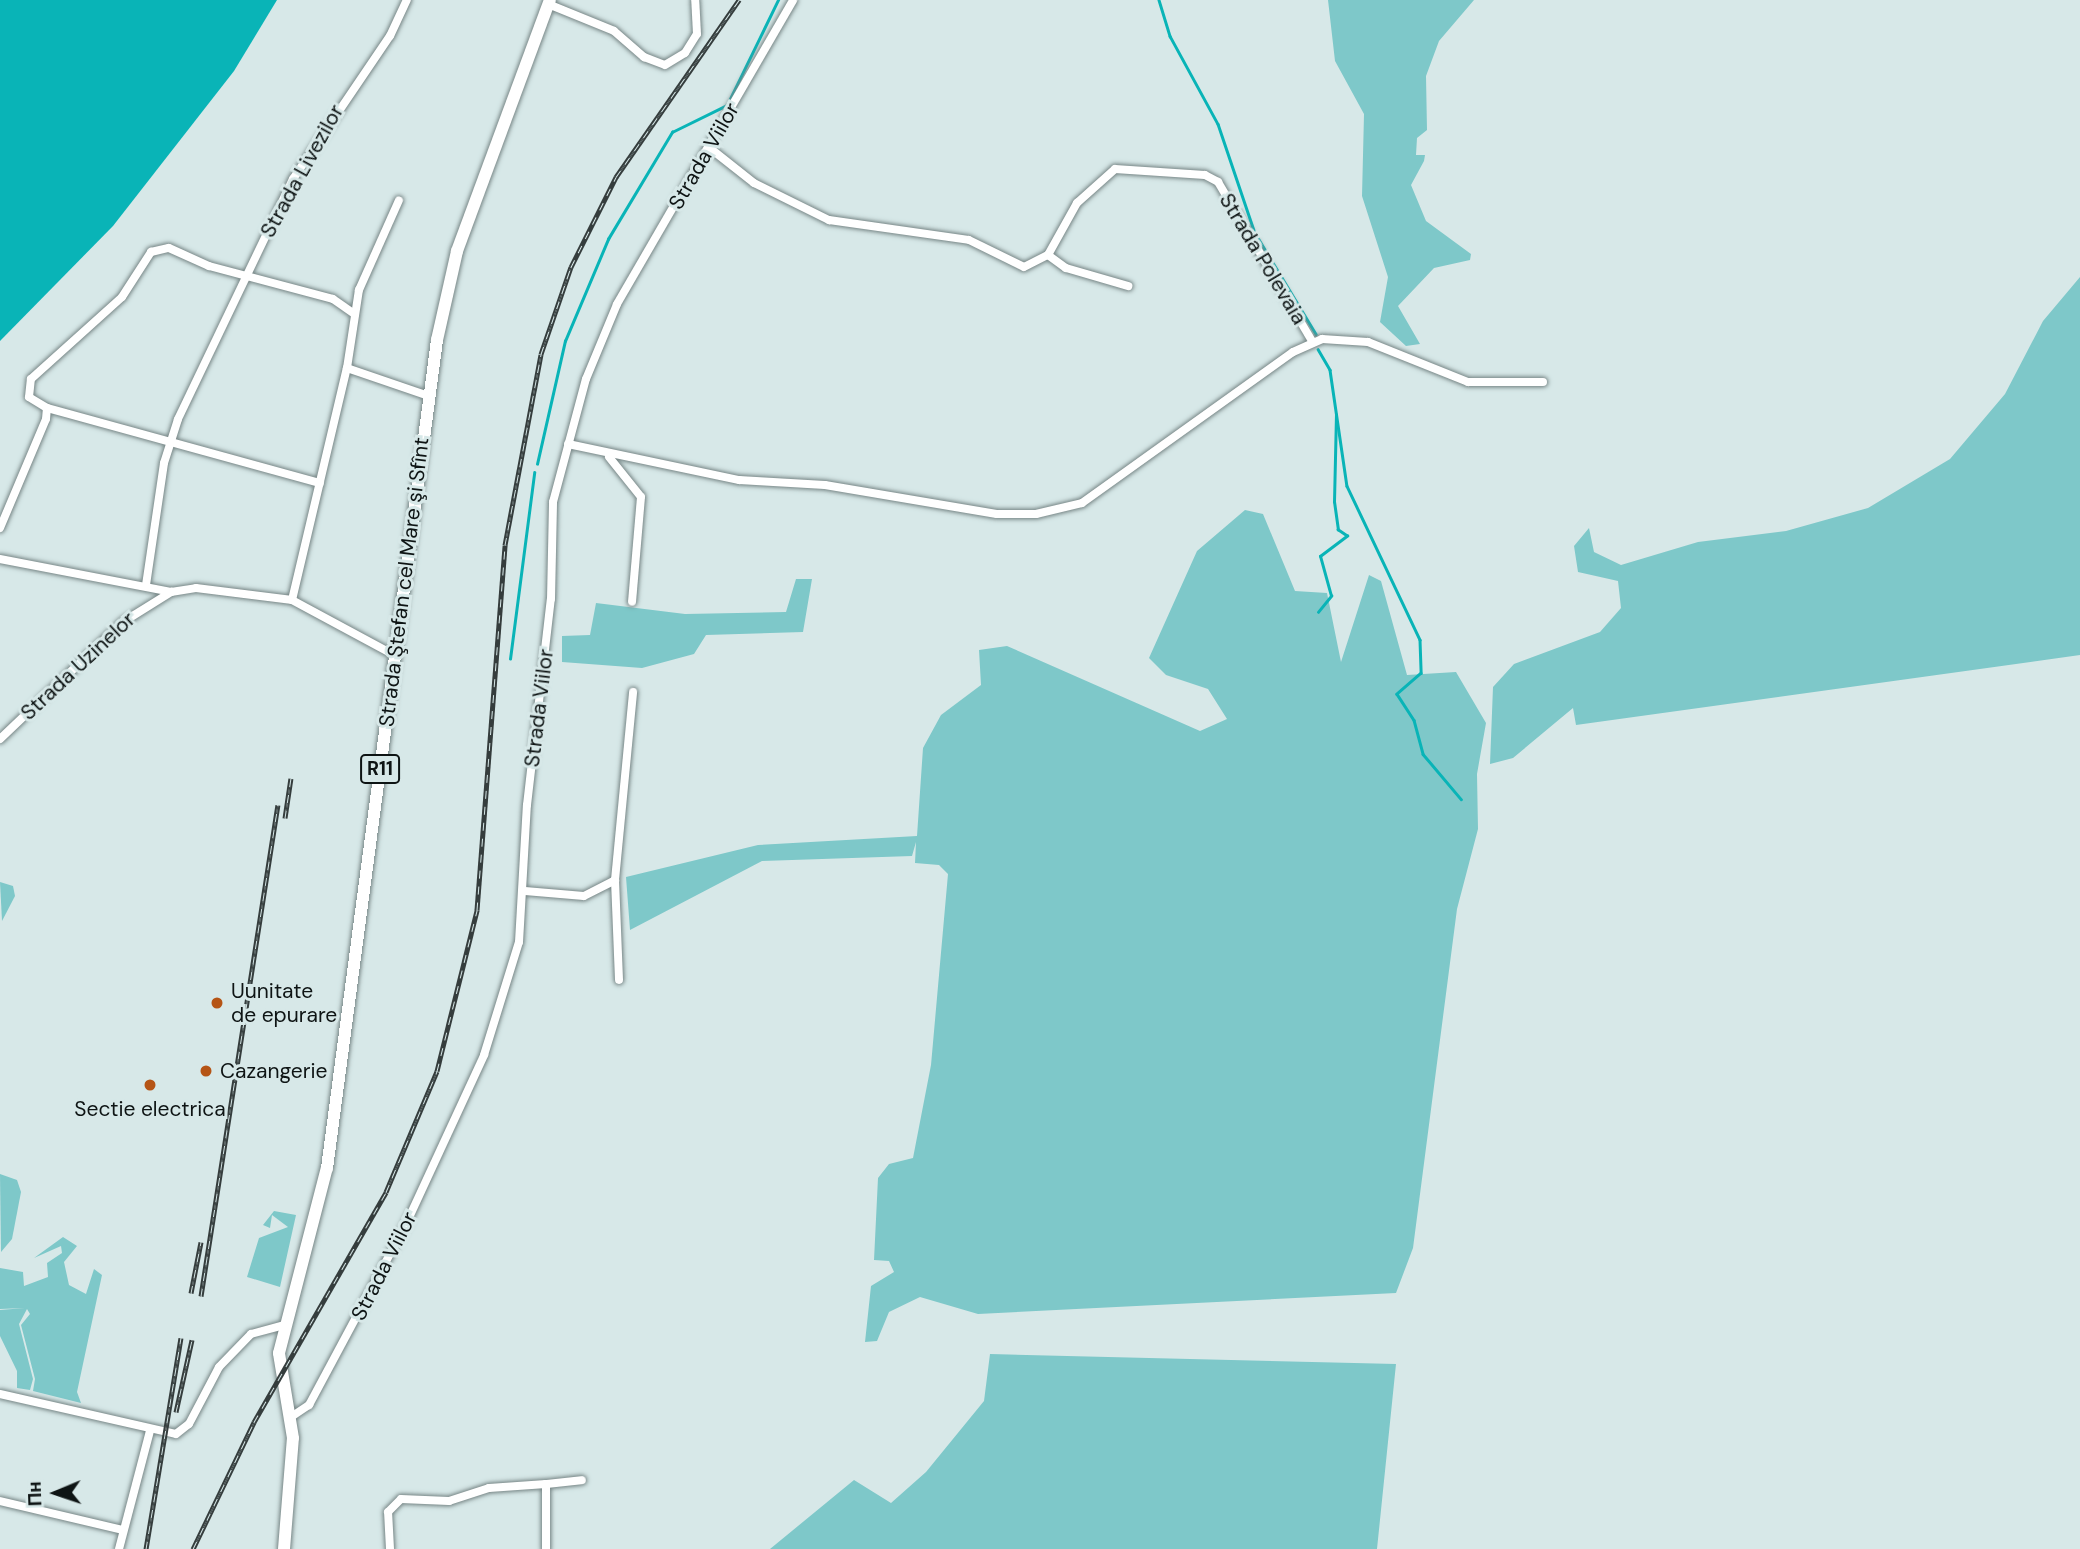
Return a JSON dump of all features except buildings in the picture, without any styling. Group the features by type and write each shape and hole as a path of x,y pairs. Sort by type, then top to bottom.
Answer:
{"main road":[{"name":"Strada Ştefan cel Mare şi Sfînt","path":"284,1549 291,1417 279,1353 285,1325 311,1247 327,1168 429,396 457,251 549,2"}],"street":[{"name":"Strada Livezilor","path":"146,585 170,443 293,178 390,36 407,0"},
{"path":"549,2 614,30 644,57 665,65 685,54 697,34 695,0"},
{"name":"Strada Viilor","path":"291,1417 309,1405 354,1325 474,1078 519,942 553,502 568,444 610,318 691,173 711,149 793,0"},
{"path":"711,149 754,183 840,224 969,240 1024,267 1048,255 1066,268 1128,286"},
{"name":"Strada Polevaia","path":"1048,255 1077,203 1115,169 1205,175 1218,182 1312,341"},
{"path":"292,600 347,369 354,313 399,200"},
{"path":"320,483 47,408 29,397 31,379 122,297 157,248 333,299 354,313"},
{"path":"568,444 607,455 739,480 825,485 997,514 1036,514 1082,503 1312,341 1368,342 1468,382 1543,382"},
{"path":"347,369 429,396"},
{"path":"0,528 47,408"},
{"path":"607,455 641,497 632,602"},
{"path":"0,559 146,585 171,592"},
{"name":"Strada Uzinelor","path":"0,739 123,622 171,592 195,588 292,600 394,655"},
{"path":"619,980 615,880 633,692"},
{"path":"525,891 584,896 615,880"},
{"path":"0,1394 150,1431 183,1431 226,1360 256,1330 285,1325"},
{"path":"118,1549 150,1431"},
{"path":"390,1549 387,1523 394,1504 582,1480"},
{"path":"546,1484 546,1549"},
{"path":"0,1502 123,1530"}],"shaded area":[{"path":"0,0 277,0 234,71 113,226 0,341"},
{"path":"1328,0 1474,0 1439,41 1426,76 1427,130 1417,138 1416,155 1425,155 1411,185 1426,221 1471,254 1470,260 1434,268 1398,306 1420,344 1406,346 1380,322 1388,277 1362,196 1364,114 1335,61"},
{"path":"2080,277 2080,655 1576,725 1573,708 1513,758 1490,764 1493,687 1514,664 1600,632 1621,608 1618,581 1578,572 1574,546 1589,528 1594,552 1621,565 1698,542 1786,531 1868,508 1950,459 2005,394 2043,321"},
{"path":"1245,510 1263,514 1295,591 1327,593 1341,662 1369,575 1381,581 1407,675 1456,672 1486,723 1477,774 1478,829 1457,909 1413,1248 1396,1293 978,1314 920,1297 889,1312 877,1341 865,1342 871,1286 894,1272 889,1261 874,1260 878,1178 889,1164 913,1158 931,1065 948,874 939,865 915,863 916,842 912,856 762,861 630,930 626,877 758,845 917,836 923,748 941,715 981,685 979,650 1007,646 1200,731 1227,719 1208,689 1166,675 1149,658 1197,551"},
{"path":"796,579 812,579 803,632 706,635 694,654 642,668 562,662 562,636 590,635 596,603 685,614 786,612"},
{"path":"0,882 13,886 15,896 2,921"},
{"path":"0,1174 17,1180 21,1192 12,1239 1,1252"},
{"path":"274,1211 296,1215 280,1287 247,1277 259,1238 288,1227 272,1215 270,1228 263,1225"},
{"path":"63,1237 77,1246 64,1262 69,1285 86,1294 94,1269 102,1275 77,1392 81,1403 33,1391 35,1379 21,1325 30,1314 27,1309 19,1324 33,1379 30,1390 17,1388 17,1371 0,1336 0,1310 25,1308 0,1309 0,1268 23,1272 24,1286 48,1277 47,1263 62,1253 61,1246 34,1258"},
{"path":"990,1354 1396,1364 1377,1549 770,1549 854,1480 891,1503 926,1472 984,1401"}],"waterway":[{"path":"537,464 565,341 608,239 672,132 727,105 778,0"},
{"path":"1159,0 1170,36 1218,124 1255,233 1316,334"},
{"path":"1318,349 1330,370 1347,486 1420,640 1421,673 1397,694 1414,720 1423,754 1461,799"},
{"path":"1318,612 1331,596 1320,556 1347,536 1338,530 1334,502 1336,415"},
{"path":"510,659 534,473"}],"railway":[{"path":"193,1549 254,1422 386,1192 437,1071 477,910 505,545 541,354 571,267 616,177 739,0"},
{"path":"285,818 291,778"},
{"path":"201,1296 278,805"},
{"path":"191,1293 201,1242"},
{"path":"146,1549 181,1338"},
{"path":"176,1412 192,1340"}],"place":[{"name":"Uunitate de epurare","path":"217,1003"},
{"name":"Cazangerie","path":"206,1071"},
{"name":"Sectie electrica","path":"150,1085"}]}
